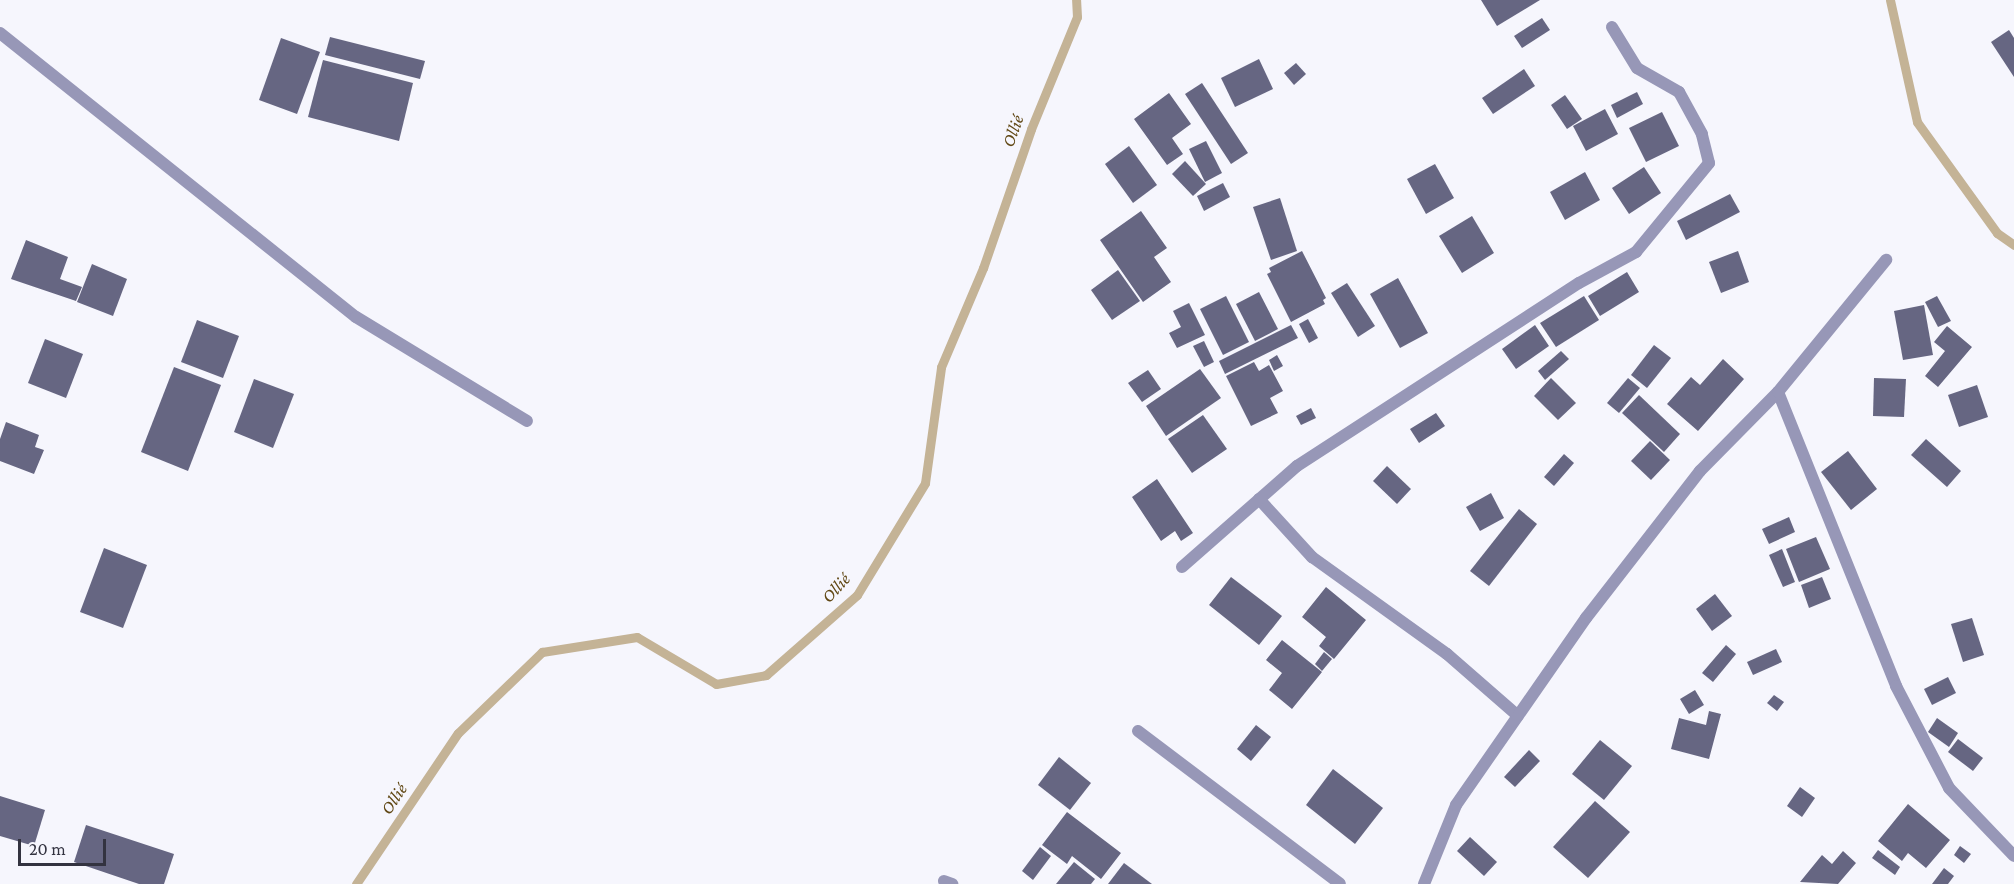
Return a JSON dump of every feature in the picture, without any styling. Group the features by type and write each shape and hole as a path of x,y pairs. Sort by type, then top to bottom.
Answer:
{"street":[{"path":"1182,567 1297,466 1579,284 1636,252 1709,163 1702,134 1679,92 1637,68 1612,27"},
{"path":"0,33 356,317 527,421"},
{"path":"1424,884 1456,805 1586,618 1700,471 1778,392 1886,260"},
{"path":"1778,392 1896,686 1949,788 2014,856"},
{"path":"1259,499 1312,556 1447,654 1518,716"},
{"path":"1138,731 1340,884"}],"building":[{"path":"1481,0 1540,0 1497,26"},
{"path":"1542,18 1550,30 1522,48 1514,36"},
{"path":"2009,30 2014,38 2014,77 1991,42"},
{"path":"330,37 425,61 420,79 325,55"},
{"path":"281,38 320,52 297,114 259,100"},
{"path":"1259,59 1273,89 1235,107 1221,78"},
{"path":"323,60 413,83 399,141 308,117"},
{"path":"1296,63 1306,74 1294,85 1284,73"},
{"path":"1524,69 1535,86 1493,114 1482,98"},
{"path":"1202,83 1248,153 1231,164 1185,94"},
{"path":"1637,92 1643,104 1617,118 1611,105"},
{"path":"1169,93 1191,124 1172,138 1183,154 1167,165 1134,119"},
{"path":"1565,95 1582,119 1567,129 1551,105"},
{"path":"1605,109 1618,134 1586,151 1573,126"},
{"path":"1662,112 1679,146 1646,162 1629,128"},
{"path":"1206,141 1222,173 1205,182 1189,149"},
{"path":"1129,146 1157,185 1133,203 1105,164"},
{"path":"1185,161 1206,184 1193,196 1172,174"},
{"path":"1435,164 1454,198 1426,214 1407,179"},
{"path":"1644,167 1661,193 1629,214 1612,188"},
{"path":"1585,172 1600,200 1565,220 1550,192"},
{"path":"1223,183 1230,197 1204,211 1197,196"},
{"path":"1730,194 1740,212 1686,240 1677,221"},
{"path":"1280,198 1297,251 1271,260 1253,207"},
{"path":"1141,211 1167,248 1154,257 1171,282 1143,302 1100,240"},
{"path":"1472,216 1494,253 1462,273 1439,236"},
{"path":"26,240 68,257 60,279 82,287 76,301 11,279"},
{"path":"1302,251 1326,298 1323,300 1325,304 1291,322 1267,274 1271,272 1269,268"},
{"path":"1738,251 1749,282 1721,293 1709,262"},
{"path":"92,264 127,279 113,316 77,302"},
{"path":"1118,270 1140,301 1112,320 1091,290"},
{"path":"1627,272 1639,292 1600,316 1588,296"},
{"path":"1398,278 1428,333 1400,348 1370,294"},
{"path":"1347,283 1375,326 1358,337 1331,293"},
{"path":"1259,292 1278,329 1255,341 1236,304"},
{"path":"1226,296 1249,342 1223,355 1200,309"},
{"path":"1584,296 1599,320 1556,347 1540,323"},
{"path":"1937,296 1951,321 1938,327 1925,302"},
{"path":"1189,303 1205,335 1177,348 1169,333 1181,327 1173,311"},
{"path":"1924,305 1933,355 1903,360 1894,311"},
{"path":"1308,319 1318,338 1309,343 1299,324"},
{"path":"197,320 239,336 223,378 181,362"},
{"path":"1291,325 1298,338 1225,374 1219,361"},
{"path":"1535,325 1549,346 1516,369 1502,349"},
{"path":"1947,326 1972,347 1938,387 1925,376 1945,351 1934,342"},
{"path":"45,339 83,354 66,398 28,383"},
{"path":"1204,341 1214,362 1204,367 1193,346"},
{"path":"1654,345 1671,358 1647,388 1631,375"},
{"path":"1561,351 1569,359 1545,380 1538,371"},
{"path":"1277,355 1283,366 1274,371 1269,360"},
{"path":"1723,359 1744,379 1698,431 1667,404 1691,377 1700,385"},
{"path":"1254,362 1259,371 1269,365 1283,391 1270,398 1278,413 1251,426 1226,376"},
{"path":"174,367 221,385 188,471 141,452"},
{"path":"1200,369 1221,398 1166,436 1146,406"},
{"path":"1148,370 1161,389 1142,402 1128,383"},
{"path":"1551,378 1576,403 1558,420 1534,396"},
{"path":"1628,378 1640,388 1619,413 1607,403"},
{"path":"1874,378 1906,379 1904,417 1873,416"},
{"path":"254,379 294,394 273,448 234,432"},
{"path":"1977,385 1988,417 1959,427 1948,395"},
{"path":"1639,395 1680,434 1664,452 1622,413"},
{"path":"1311,408 1316,418 1301,425 1296,416"},
{"path":"1436,413 1445,426 1419,443 1410,429"},
{"path":"1203,415 1227,449 1192,473 1168,439"},
{"path":"6,422 39,435 35,447 44,450 34,474 0,461 0,439"},
{"path":"1926,439 1961,471 1947,487 1911,455"},
{"path":"1650,441 1670,460 1651,480 1631,461"},
{"path":"1848,451 1877,489 1851,510 1821,472"},
{"path":"1564,454 1574,463 1554,486 1544,477"},
{"path":"1387,466 1411,489 1397,504 1373,481"},
{"path":"1157,479 1193,533 1181,541 1175,531 1161,541 1132,497"},
{"path":"1491,493 1504,518 1480,531 1466,507"},
{"path":"1519,509 1537,524 1489,586 1470,571"},
{"path":"1789,517 1795,532 1769,544 1762,529"},
{"path":"1816,537 1830,569 1799,582 1786,549"},
{"path":"104,548 147,565 123,628 80,612"},
{"path":"1782,549 1795,582 1783,587 1769,555"},
{"path":"1231,577 1282,616 1259,645 1209,605"},
{"path":"1822,577 1831,599 1809,608 1801,585"},
{"path":"1326,587 1366,620 1334,659 1319,646 1326,637 1302,617"},
{"path":"1715,594 1732,616 1712,631 1696,609"},
{"path":"1972,618 1984,655 1963,662 1951,624"},
{"path":"1282,640 1322,672 1292,709 1269,690 1282,673 1266,660"},
{"path":"1726,645 1736,654 1713,682 1702,673"},
{"path":"1776,649 1782,662 1753,675 1747,662"},
{"path":"1324,652 1332,659 1322,671 1315,664"},
{"path":"1948,677 1956,693 1932,705 1924,689"},
{"path":"1695,690 1704,705 1689,714 1680,699"},
{"path":"1774,695 1784,702 1777,711 1767,703"},
{"path":"1709,711 1721,714 1709,759 1671,749 1679,718 1706,725"},
{"path":"1937,718 1958,733 1949,747 1928,732"},
{"path":"1256,725 1271,737 1251,761 1237,749"},
{"path":"1958,739 1983,758 1973,771 1948,752"},
{"path":"1600,740 1632,766 1604,800 1572,774"},
{"path":"1529,750 1540,761 1515,787 1504,777"},
{"path":"1059,757 1091,783 1070,810 1038,785"},
{"path":"1333,769 1383,808 1355,844 1306,805"},
{"path":"1800,787 1815,798 1802,817 1787,806"},
{"path":"0,796 45,810 34,846 0,836"},
{"path":"1595,801 1630,832 1588,878 1553,847"},
{"path":"1908,804 1950,840 1926,868 1908,853 1902,861 1878,841"},
{"path":"1067,812 1121,853 1101,879 1072,856 1067,864 1042,845"},
{"path":"86,825 174,854 164,884 139,884 74,862"},
{"path":"1470,837 1497,862 1484,876 1457,851"},
{"path":"1960,846 1971,854 1964,863 1954,855"},
{"path":"1040,847 1051,856 1033,880 1022,871"},
{"path":"1878,850 1900,867 1895,875 1872,858"},
{"path":"1843,851 1856,863 1838,884 1800,882 1822,855 1832,864"},
{"path":"1074,862 1095,879 1091,884 1056,884"},
{"path":"1124,863 1152,884 1108,884"},
{"path":"1944,868 1954,876 1948,884 1932,884"}],"waterway":[{"name":"Ollié","path":"356,884 458,733 542,652 637,637 716,684 766,675 857,595 925,483 941,367 983,268 1031,129 1077,17 1076,0"},
{"path":"1890,0 1917,122 1997,233 2014,245"}]}
